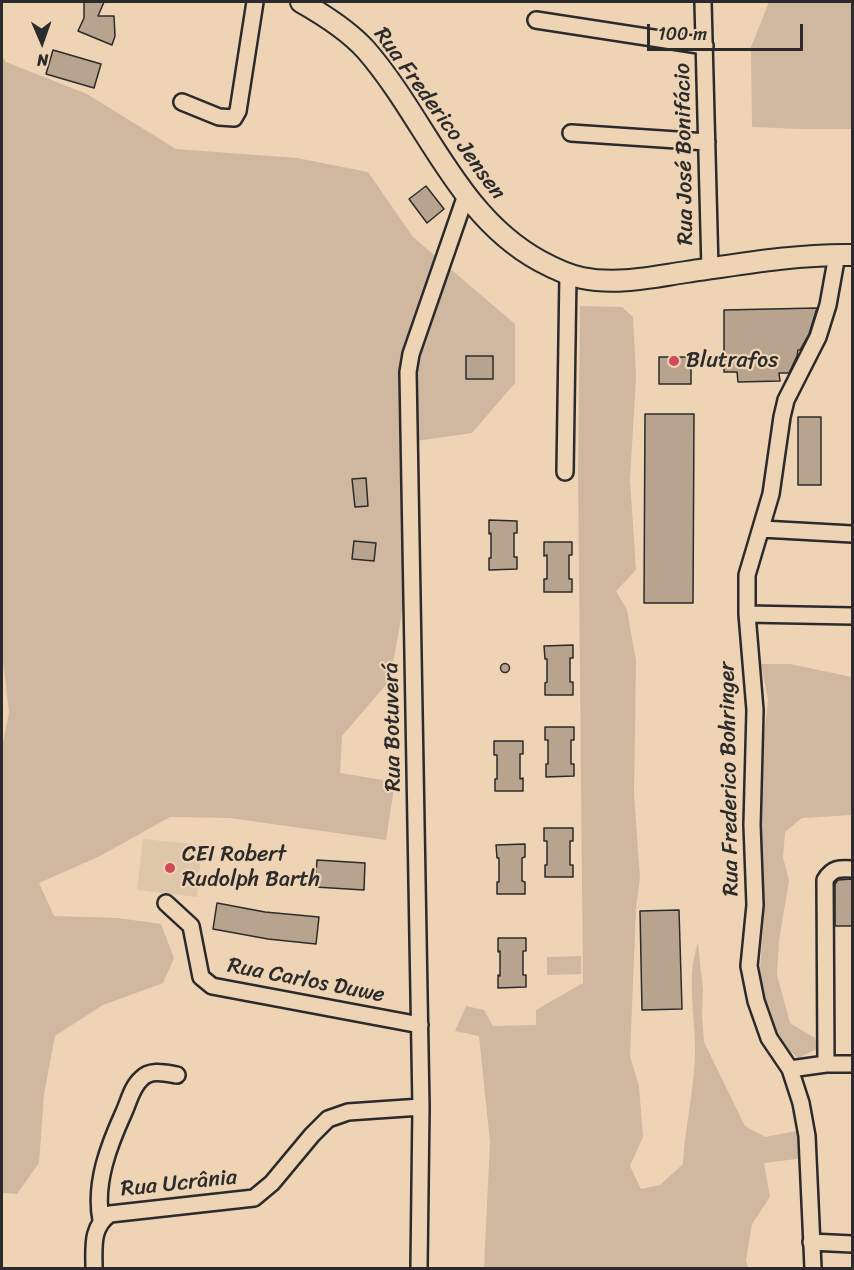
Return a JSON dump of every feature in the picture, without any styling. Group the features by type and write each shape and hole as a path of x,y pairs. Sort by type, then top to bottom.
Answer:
{"main road":[{"name":"Rua Frederico Jensen","path":"301,2 338,25 370,54 466,195 506,239 534,258 568,274 606,281 627,280 806,256 845,255"}],"street":[{"path":"182,102 219,117 234,118 238,111 255,2"},
{"name":"Rua José Bonifácio","path":"703,2 710,269"},
{"path":"536,20 705,46"},
{"path":"571,133 707,142"},
{"name":"Rua Botuverá","path":"420,1269 420,1025 408,372 411,354 466,195"},
{"name":"Rua Frederico Bohringer","path":"813,1269 807,1136 801,1103 790,1070 769,1038 756,1001 749,966 755,905 752,825 755,710 747,614 747,575 771,494 786,400 818,338 845,255"},
{"path":"565,472 568,274"},
{"path":"762,529 852,534"},
{"path":"747,614 852,616"},
{"path":"826,1064 825,880 828,873 836,868 852,869"},
{"name":"Rua Carlos Duwe","path":"166,903 191,926 201,977 212,986 420,1025"},
{"path":"790,1070 826,1064 852,1064"},
{"path":"101,1220 98,1206 109,1146 133,1091 142,1078 150,1073 177,1075"},
{"name":"Rua Ucrânia","path":"94,1269 96,1228 101,1220 110,1214 254,1198 272,1183 328,1119 348,1112 421,1107"},
{"path":"811,1242 852,1244"}],"shaded area":[{"path":"769,2 852,2 852,129 752,127 751,47"},
{"path":"2,56 6,62 87,94 176,149 297,158 368,172 413,237 515,324 515,383 472,433 402,443 402,613 390,680 342,736 340,773 395,782 386,840 230,818 170,817 100,856 39,883 54,916 118,918 161,924 174,958 163,983 103,1005 55,1036 44,1094 39,1163 17,1194 2,1193 2,748 9,712 2,653"},
{"path":"580,306 622,307 633,317 636,377 630,480 636,570 616,591 627,610 636,661 634,794 640,878 636,909 630,1056 639,1086 643,1137 630,1166 641,1189 660,1185 683,1164 695,1063 692,969 698,943 703,989 704,1042 745,1126 765,1137 802,1130 804,1158 764,1163 770,1197 752,1224 746,1260 748,1268 484,1268 490,1142 479,1036 455,1031 466,1006 484,1010 493,1026 536,1025 536,1010 583,983 578,472"},
{"path":"761,664 790,664 852,677 852,815 802,818 785,832 783,857 789,881 779,940 777,975 790,1023 815,1038 817,1049 798,1058 775,1038 759,983 764,915 761,824 763,746 768,700"},
{"name":"CEI Robert Rudolph Barth","path":"143,839 202,845 197,897 137,890"},
{"path":"581,956 581,974 547,975 547,957"}],"building":[{"path":"84,2 104,2 98,16 114,16 115,36 112,45 78,31 84,18"},
{"path":"53,50 101,64 94,88 46,74"},
{"path":"426,186 444,209 427,223 409,199"},
{"path":"817,308 809,334 798,350 789,373 779,373 780,381 738,382 737,372 724,372 724,310"},
{"path":"466,356 493,356 493,379 466,379"},
{"path":"659,357 691,357 691,384 659,384"},
{"path":"645,414 694,414 693,603 644,603"},
{"path":"798,417 821,417 821,485 798,485"},
{"path":"366,478 368,506 355,507 352,479"},
{"path":"489,520 517,521 517,533 514,533 514,557 517,557 517,569 489,570 491,533 489,534"},
{"path":"354,541 376,543 374,561 352,559"},
{"path":"544,542 572,542 572,555 569,555 569,579 572,579 572,592 544,592 544,579 547,579 547,555 544,556"},
{"path":"573,645 573,658 570,658 570,682 573,682 573,695 545,695 547,659 545,659 544,646"},
{"path":"505,663 510,668 505,673 500,668"},
{"path":"545,727 574,727 574,740 571,740 571,764 574,764 574,776 546,777 548,740 545,740"},
{"path":"494,741 523,741 523,754 520,754 520,779 523,778 523,791 495,791 497,755 494,755"},
{"path":"544,828 573,828 573,841 570,841 570,865 573,865 573,877 545,877 547,841 544,841"},
{"path":"525,844 525,857 522,858 522,881 525,882 525,894 497,894 499,858 497,858 496,845"},
{"path":"317,860 365,863 364,890 315,887"},
{"path":"852,879 852,926 835,926 835,884 838,880"},
{"path":"217,903 265,912 319,917 316,944 268,939 213,929"},
{"path":"679,910 682,1009 642,1010 640,911"},
{"path":"498,938 526,938 526,951 523,951 523,975 526,975 526,987 498,988 500,951 498,952"}],"place":[{"name":"Blutrafos","path":"674,361"},
{"name":"CEI Robert Rudolph Barth","path":"170,868"}]}
